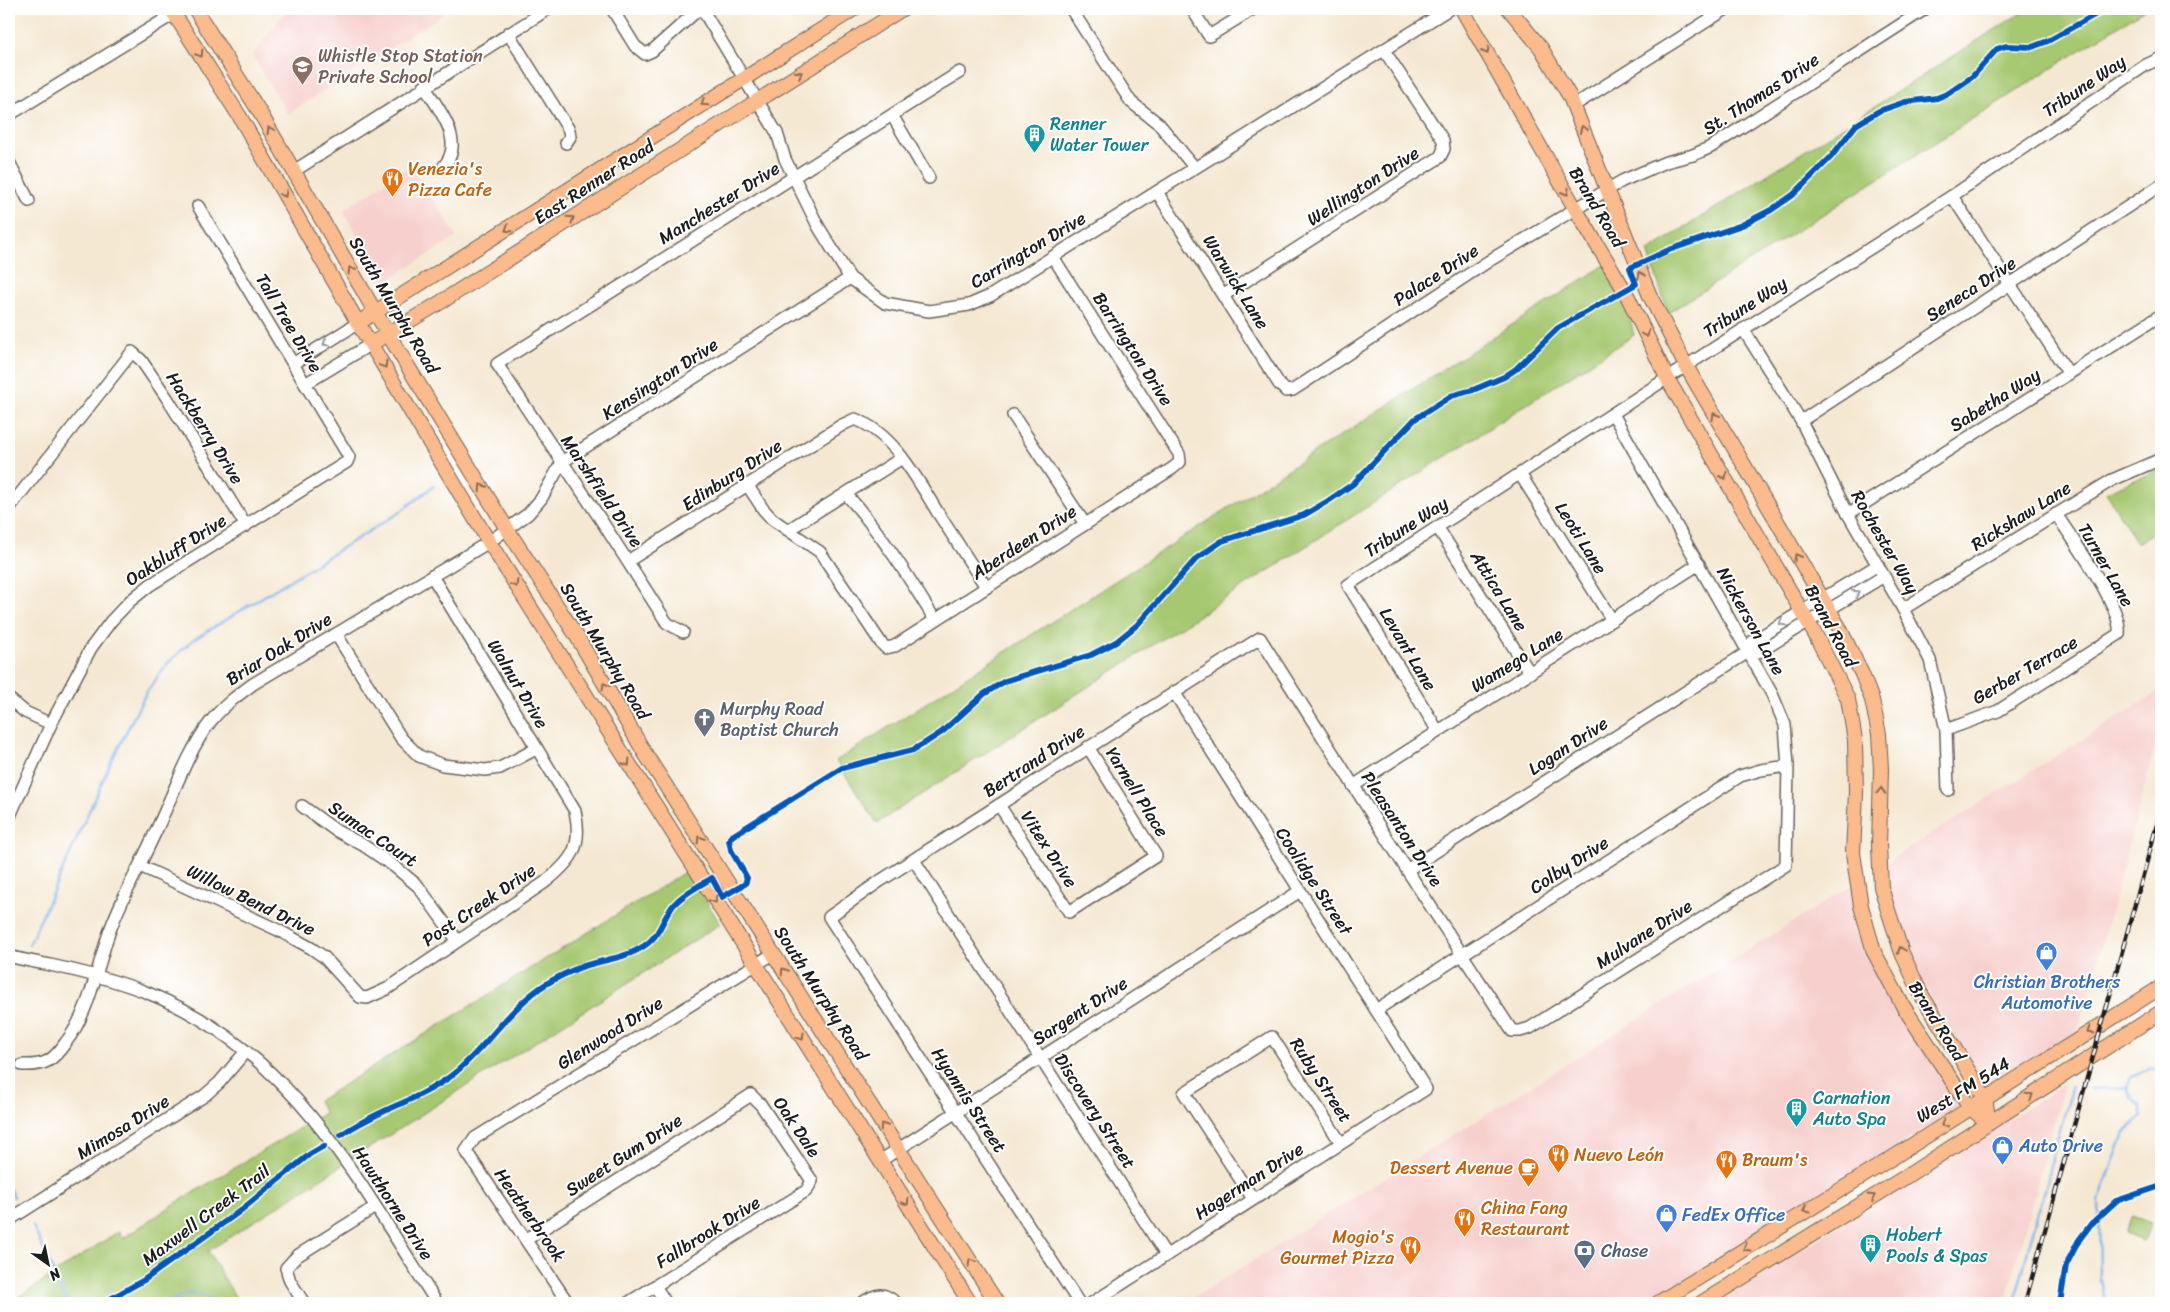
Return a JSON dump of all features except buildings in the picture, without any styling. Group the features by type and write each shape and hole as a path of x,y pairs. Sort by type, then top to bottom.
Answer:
{"main road":[{"name":"South Murphy Road","path":"195,9 294,171 388,334 507,529 576,635 620,711 773,954 997,1303"},
{"name":"East Renner Road","path":"358,323 854,9"},
{"name":"East Renner Road","path":"371,344 441,302 902,9"},
{"name":"Brand Road","path":"1462,9 1576,210 1625,291 1667,378 1805,616 1848,699 1855,740 1856,794 1853,853 1861,906 1874,952 1903,1006 1970,1108 1989,1123"},
{"name":"Brand Road","path":"1509,9 1541,48 1570,96 1650,296 1686,366 1839,627 1862,674 1872,700 1879,734 1881,770 1879,846 1881,887 1902,953 1921,994 1986,1098 1989,1123"},
{"path":"176,10 240,117 358,323 489,542 970,1303"},
{"path":"601,721 620,711"},
{"name":"West FM 544","path":"1664,1302 2161,987"},
{"path":"1903,1006 1921,994"},
{"path":"1701,1303 1989,1123 2161,1012"},
{"path":"1788,1222 1801,1241"}],"street":[{"path":"294,171 424,86 548,9"},
{"path":"612,9 635,46 645,54 652,51 701,9"},
{"name":"Carrington Drive","path":"701,9 745,77 777,133 785,160 818,226 850,278 885,304 929,311 963,307 990,296 1449,9"},
{"path":"1071,9 1131,102 1159,124 1194,167"},
{"path":"1192,9 1210,36 1253,9"},
{"path":"1574,106 1726,9"},
{"name":"St. Thomas Drive","path":"1607,191 1622,181 1666,162 1693,155 1710,147 1925,9"},
{"path":"9,115 176,10"},
{"path":"508,33 569,130 570,137 566,143"},
{"name":"Wellington Drive","path":"1224,295 1440,158 1444,149 1443,140 1384,50"},
{"name":"Tribune Way","path":"1348,585 1952,196 2146,65 2161,58"},
{"name":"Manchester Drive","path":"497,364 960,72"},
{"path":"424,86 452,134 453,151 450,159 444,166"},
{"path":"892,115 929,178"},
{"path":"9,162 29,201"},
{"name":"Seneca Drive","path":"1801,421 2161,186"},
{"name":"Palace Drive","path":"1286,390 1293,390 1492,259 1607,191"},
{"name":"Warwick Lane","path":"1157,192 1279,384 1286,390"},
{"path":"1952,196 2069,374"},
{"name":"Tall Tree Drive","path":"198,206 349,457"},
{"name":"Barrington Drive","path":"1053,256 1179,454 1180,462"},
{"name":"Kensington Drive","path":"507,529 528,514 541,499 562,462 850,278"},
{"name":"Sabetha Way","path":"1848,514 2161,315"},
{"name":"East Renner Road","path":"293,364 358,323"},
{"name":"Rochester Way","path":"1743,329 1801,421 1848,514 1930,660 1946,730 1948,790"},
{"name":"East Renner Road","path":"305,384 371,344"},
{"name":"Hackberry Drive","path":"9,508 132,352 141,360 167,398 246,526"},
{"name":"Marshfield Drive","path":"497,364 667,623 683,632"},
{"name":"Nickerson Lane","path":"1613,414 1772,694 1785,725 1788,766 1786,865"},
{"path":"1012,415 1085,524"},
{"name":"Edinburg Drive","path":"628,561 856,419 866,423 882,435 902,458"},
{"name":"Oakbluff Drive","path":"9,818 52,724 91,648 110,621 130,601 164,576 346,462 349,457"},
{"path":"748,486 763,510 788,530 902,458 986,587"},
{"name":"Rickshaw Lane","path":"1903,610 2112,480 2161,460"},
{"name":"Aberdeen Drive","path":"788,530 820,552 881,644 886,648 895,646 1180,462"},
{"name":"Leoti Lane","path":"1520,474 1612,620"},
{"path":"846,494 873,524 890,548 935,620"},
{"name":"Turner Lane","path":"2056,514 2108,596 2120,625 2119,634"},
{"name":"Attica Lane","path":"1438,528 1530,673"},
{"name":"Briar Oak Drive","path":"22,1065 40,1066 53,1057 67,1042 78,1022 96,976 109,932 190,757 210,723 224,705 253,684 489,542 507,529"},
{"name":"Wamego Lane","path":"1354,786 1699,564"},
{"name":"Logan Drive","path":"1407,870 1748,652 1753,641 1805,616 1878,565"},
{"name":"Walnut Drive","path":"432,576 575,810"},
{"name":"Logan Drive","path":"1824,604 1884,576"},
{"name":"Levant Lane","path":"1348,585 1438,731"},
{"path":"336,634 400,738 419,756 443,765 485,770 500,768 536,749"},
{"name":"Gerber Terrace","path":"1946,730 1998,711 2119,634"},
{"name":"Bertrand Drive","path":"829,917 1088,747 1260,638"},
{"name":"Pleasanton Drive","path":"1260,638 1512,1031 1520,1031"},
{"name":"Coolidge Street","path":"1174,692 1426,1089"},
{"path":"9,699 25,712 52,724"},
{"name":"Yarnell Place","path":"1069,912 1156,856 1088,747"},
{"name":"Colby Drive","path":"1376,1010 1740,776 1760,770 1788,766"},
{"name":"Vitex Drive","path":"999,805 1069,912"},
{"name":"Sumac Court","path":"302,806 335,830 363,845 396,867 418,886 457,940"},
{"name":"Post Creek Drive","path":"360,997 370,998 387,989 544,883 565,866 573,854 577,842 578,826 575,810"},
{"name":"Discovery Street","path":"914,860 1166,1255"},
{"name":"Mulvane Drive","path":"1520,1031 1530,1028 1786,865"},
{"name":"Willow Bend Drive","path":"140,866 278,930 311,948 324,956 360,997"},
{"name":"Sargent Drive","path":"880,1161 1300,891"},
{"name":"Hyannis Street","path":"829,917 1079,1303"},
{"name":"Glenwood Drive","path":"470,1148 475,1138 773,954"},
{"name":"Hawthorne Drive","path":"9,956 96,976 149,993 183,1010 246,1051 277,1077 332,1141 437,1303"},
{"name":"Ruby Street","path":"1253,1199 1184,1093 1272,1037 1341,1143"},
{"name":"Mimosa Drive","path":"9,1220 204,1096 219,1083 246,1051"},
{"name":"Hagerman Drive","path":"1092,1303 1426,1089"},
{"name":"Oak Dale","path":"740,1101 751,1095 761,1105 812,1181 806,1191"},
{"name":"Sweet Gum Drive","path":"527,1239 740,1101"},
{"name":"Heatherbrook","path":"470,1148 466,1151 469,1157 527,1239 568,1303"},
{"name":"Fallbrook Drive","path":"628,1303 806,1191"},
{"path":"304,1303 290,1281 286,1268 297,1256 376,1207"},
{"path":"656,1286 666,1303"},
{"path":"862,1303 878,1294 892,1299"}],"shaded area":[{"name":"Whistle Stop Station Private School","path":"288,9 441,9 444,13 288,114 252,55"},
{"path":"412,166 457,237 385,282 343,210"},
{"path":"2161,690 2161,724 2079,1030 1987,1088 1933,1002 1893,914 1882,865"},
{"path":"1852,885 1889,994 1959,1107 1649,1303 1185,1303"},
{"path":"2064,1084 2005,1303 1723,1303 1721,1300"}],"green space":[{"path":"2027,9 2145,9 1668,313 1648,251"},
{"path":"1605,265 1627,304 1634,335 877,823 836,761"},
{"path":"2161,469 2161,528 2137,543 2106,492"},
{"path":"688,870 720,924 208,1251 239,1303 10,1303 119,1231 122,1239 176,1203 325,1113 318,1101"},
{"path":"2132,1216 2151,1223 2144,1241 2125,1234"}],"waterway":[{"path":"29,945 111,762 146,693 167,664 193,640 397,514 434,486"},
{"path":"2105,1303 2100,1279 2099,1200 2124,1134 2141,1117 2141,1107 2131,1097 2127,1087 2131,1077 2150,1069 2161,1068"},
{"path":"2014,1303 2073,1086"},
{"path":"2090,1089 2127,1087"},
{"path":"9,1189 14,1197"},
{"path":"33,1226 66,1300 65,1303"},
{"path":"168,1303 191,1294 203,1295 214,1303"}],"railway":[{"path":"2025,1303 2161,810"}],"cycle path":[{"path":"341,1135 368,1119 438,1085 451,1076 475,1054 520,1005 546,984 579,968 625,955 644,946 654,938 676,903 712,878 722,897 745,884 747,878 731,850 729,840 732,836 842,768 913,750 942,732 984,694 1005,681 1091,655 1116,642 1137,625 1197,558 1222,541 1304,515 1328,501 1353,484 1415,419 1451,396 1473,390 1504,377 1516,369 1558,328 1636,284 1630,268 1669,250 1742,225 1771,210 1793,195 1831,157 1856,125 1879,111 1905,102 1937,98 1949,93 1972,77 1997,49 2006,46 2032,47 2048,41 2098,13 2119,9"},
{"name":"Maxwell Creek Trail","path":"103,1303 144,1280 240,1211 310,1154 324,1146"},
{"path":"2060,1303 2066,1265 2079,1240 2091,1224 2116,1201 2161,1186"}],"place":[{"name":"Whistle Stop Station Private School","path":"302,85"},
{"name":"Renner Water Tower","path":"1034,153"},
{"name":"Venezia's Pizza Cafe","path":"392,198"},
{"name":"Murphy Road Baptist Church","path":"704,738"},
{"name":"Christian Brothers Automotive","path":"2047,971"},
{"name":"Carnation Auto Spa","path":"1797,1127"},
{"name":"Auto Drive","path":"2003,1165"},
{"name":"Nuevo León","path":"1558,1174"},
{"name":"Braum's","path":"1726,1179"},
{"name":"Dessert Avenue","path":"1529,1187"},
{"name":"FedEx Office","path":"1666,1234"},
{"name":"China Fang Restaurant","path":"1465,1237"},
{"name":"Hobert Pools & Spas","path":"1870,1264"},
{"name":"Mogio's Gourmet Pizza","path":"1410,1266"},
{"name":"Chase","path":"1585,1270"}]}
